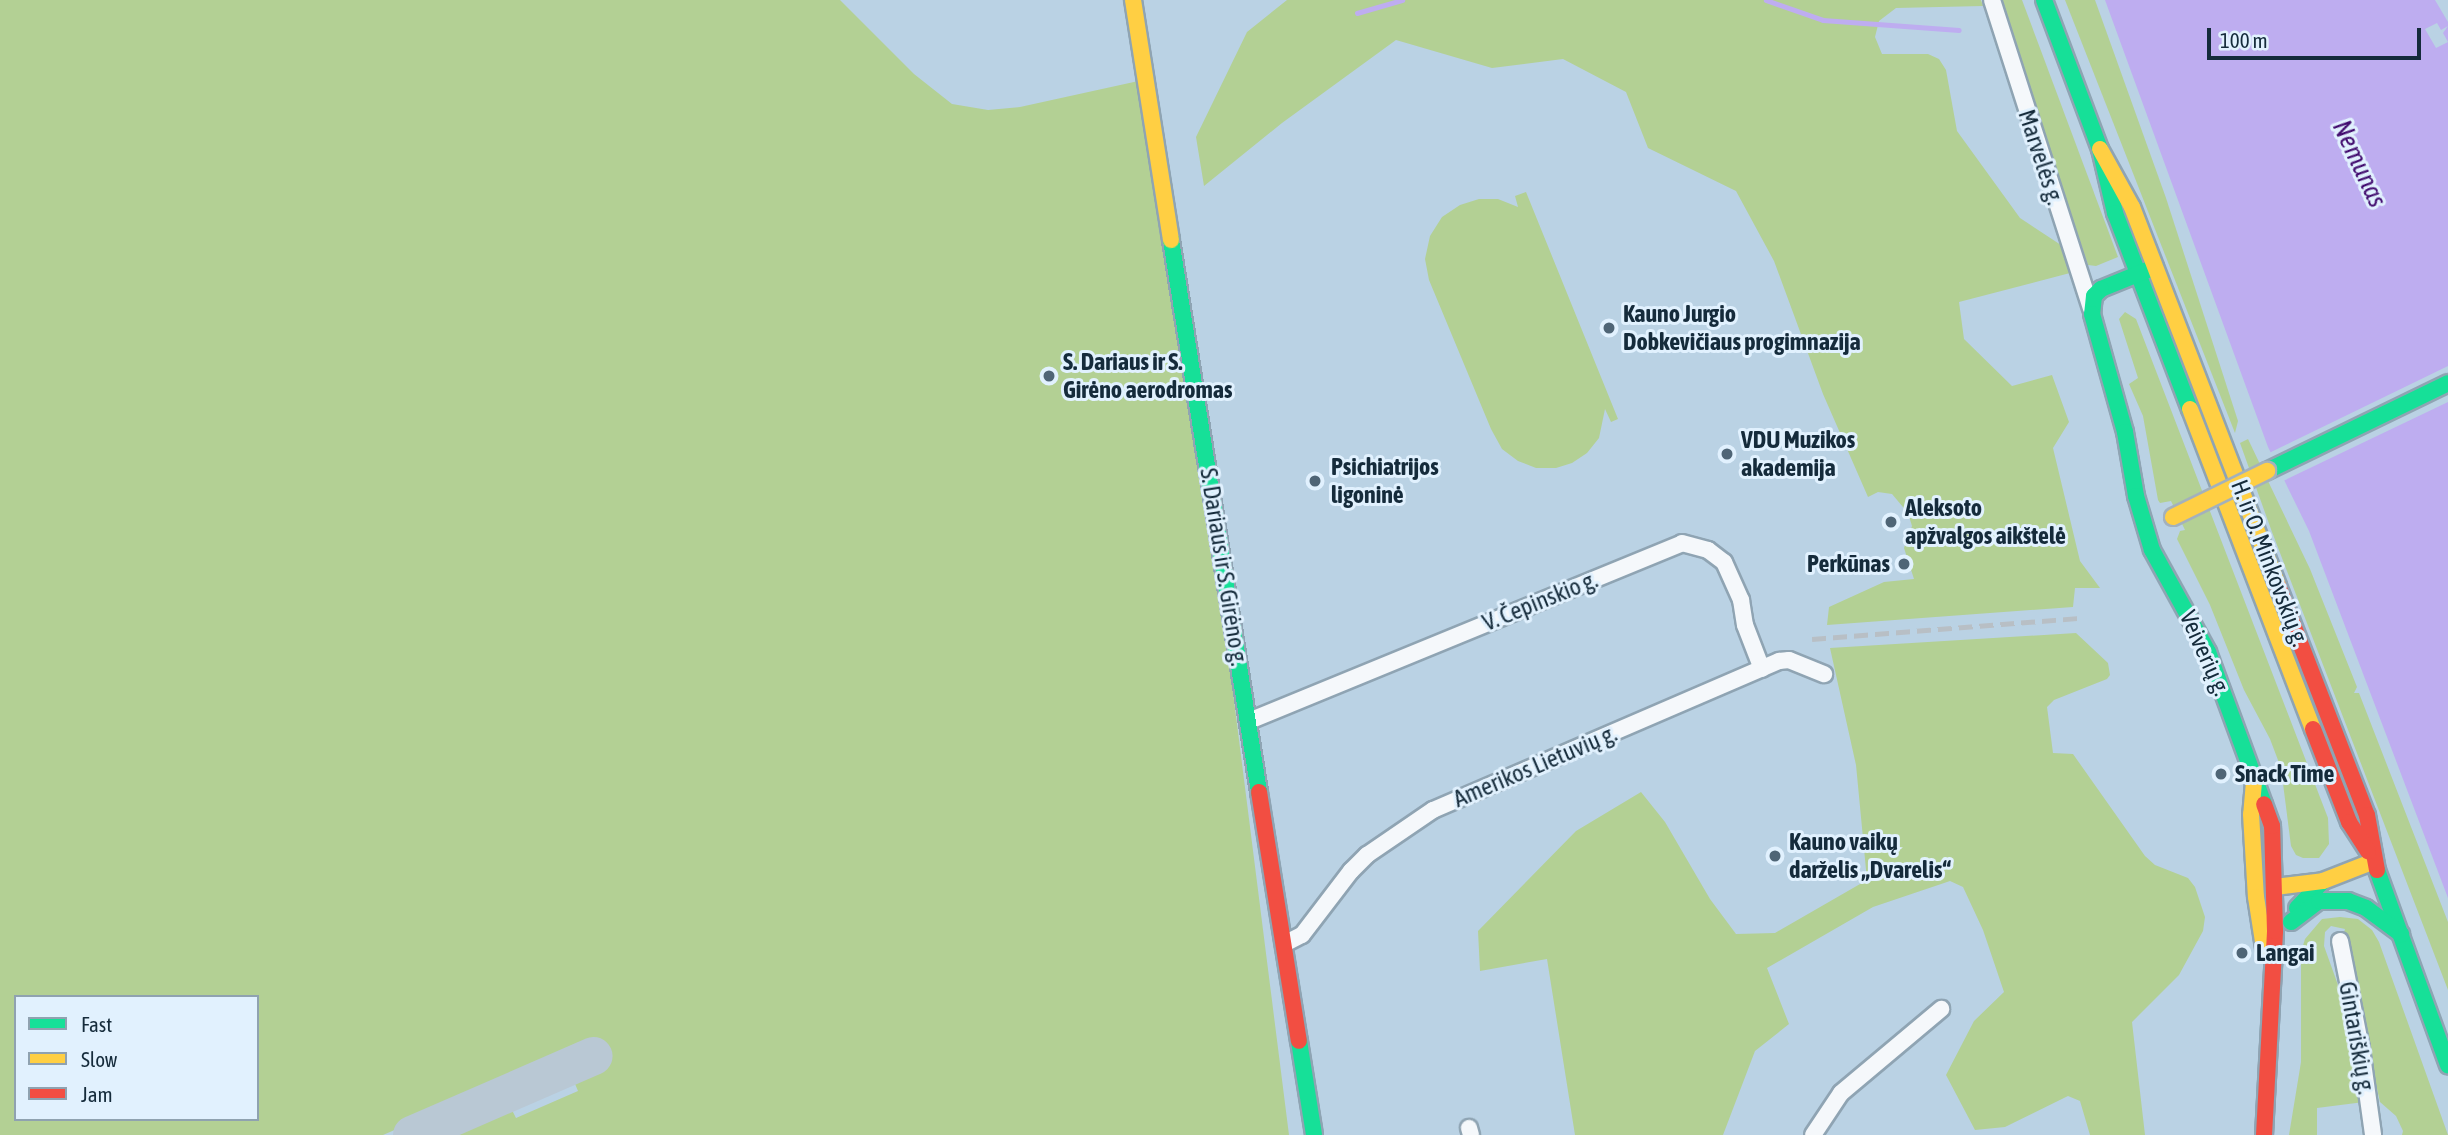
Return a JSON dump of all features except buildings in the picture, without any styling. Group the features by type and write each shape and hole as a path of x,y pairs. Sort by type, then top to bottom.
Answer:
{"main road":[{"name":"S. Dariaus ir S. Girėno g.","path":"1133,0 1314,1135"},
{"path":"2044,0 2100,149"},
{"name":"H. ir O. Minkovskių g.","path":"2100,149 2132,207 2367,815 2374,861"},
{"name":"H. ir O. Minkovskių g.","path":"2100,149 2115,213 2138,274 2349,821 2374,861 2448,1065"},
{"path":"2092,314 2094,296 2101,289 2155,267"},
{"path":"2101,289 2129,295 2154,315"},
{"name":"Veiverių g.","path":"2092,314 2125,432 2136,496 2152,550 2208,652 2272,826 2275,887 2273,982 2264,1135"},
{"path":"2146,529 2448,383"},
{"name":"Veiverių g.","path":"2254,782 2250,806 2259,930 2273,982"},
{"path":"2259,930 2275,887 2323,881 2374,861"},
{"path":"2273,982 2291,922 2304,899 2323,881"},
{"path":"2291,922 2319,901 2348,901 2366,908 2402,935"}],"street":[{"name":"Marvelės g.","path":"1992,0 2092,314"},
{"name":"V. Čepinskio g.","path":"1249,721 1682,543 1708,550 1724,562 1741,600 1745,625 1762,668"},
{"name":"Amerikos Lietuvių g.","path":"1284,944 1302,935 1351,871 1367,855 1433,810 1762,668 1788,660 1824,674"},
{"name":"Gintariškių g.","path":"2340,941 2361,1048 2373,1135"},
{"path":"1812,1135 1841,1093 1941,1009"}],"green space":[{"path":"0,0 840,0 914,74 952,104 988,110 1020,107 1143,80 1228,653 1289,1135 445,1135 510,1106 516,1118 578,1091 573,1079 603,1066 593,1044 383,1135 0,1135"},
{"path":"1287,0 1981,0 1983,6 1896,8 1879,21 1875,37 1882,54 1928,54 1939,59 1946,70 1957,131 2020,218 2064,247 2070,273 1959,302 1964,339 2012,386 2052,375 2069,422 2053,448 2080,561 2100,588 2075,588 2073,607 1827,625 1829,607 1884,582 1914,579 1904,548 1912,526 1908,513 1892,494 1878,492 1868,497 1823,394 1774,261 1736,191 1648,148 1626,92 1563,59 1492,68 1396,40 1282,123 1204,186 1196,137 1247,32"},
{"path":"1999,0 2022,0 2118,257 2096,266 2088,265"},
{"path":"2065,0 2095,0 2166,198 2238,421 2235,433"},
{"path":"1526,192 1618,419 1611,422 1605,409 1599,438 1587,453 1572,463 1556,468 1536,468 1518,461 1502,449 1491,429 1429,280 1425,259 1430,236 1442,217 1460,205 1479,199 1498,199 1518,207 1515,196"},
{"path":"2125,312 2136,319 2328,818 2329,844 2319,858 2296,855 2291,846 2281,768 2270,739 2244,690 2210,605 2177,539 2180,531 2185,530 2171,501 2160,503 2158,500 2143,416 2129,384 2138,378 2119,319"},
{"path":"2248,439 2310,569 2357,687 2354,693 2359,693 2448,922 2448,990 2272,532 2240,443"},
{"path":"2076,633 2108,663 2110,675 2107,679 2054,700 2047,707 2053,753 2073,754 2145,856 2155,865 2188,878 2195,887 2205,917 2203,931 2179,975 2132,1022 2145,1135 2090,1135 2080,1101 2068,1096 2005,1127 1975,1130 1946,1075 1974,1021 2004,992 1983,930 1963,887 1950,881 1873,907 1767,968 1789,1024 1755,1051 1723,1135 1575,1135 1547,959 1480,971 1478,931 1576,831 1641,792 1665,822 1710,899 1736,934 1775,933 1867,880 1856,765 1830,648"},
{"path":"2322,919 2358,919 2372,930 2379,942 2448,1135 2402,1135 2403,1131 2396,1116 2380,1102 2343,936 2345,929 2331,926 2325,932 2324,946 2343,999 2364,1102 2317,1108 2317,1135 2289,1135 2301,1062 2301,952 2305,939"}],"water":[{"name":"Nemunas","path":"2105,0 2435,0 2448,22 2448,898 2309,531 2268,447"}],"pier":[{"path":"2437,23 2441,30 2448,26 2443,33 2448,42 2436,48 2425,29"},
{"path":"2448,366 2448,402 2281,482 2267,454"}],"waterway":[{"path":"1357,13 1402,0"},
{"path":"1766,0 1823,20 1959,30"}],"taxiway":[{"path":"412,1135 594,1056"}],"railway":[{"path":"1812,639 2077,618"}],"traffic: fast":[{"path":"2044,0 2100,149 2115,213 2190,409"},
{"path":"1171,240 1259,792"},
{"path":"2155,267 2101,289 2094,296 2092,314 2125,432 2136,496 2152,550 2208,652 2264,804"},
{"path":"2267,471 2448,383"},
{"path":"2377,870 2448,1065"},
{"path":"2297,908 2323,881"},
{"path":"2291,922 2319,901 2348,901 2366,908 2401,934"},
{"path":"1299,1041 1314,1135"}],"traffic: slow":[{"path":"1133,0 1171,240"},
{"path":"2100,149 2132,207 2278,586"},
{"path":"2190,409 2313,729"},
{"path":"2173,517 2267,471"},
{"path":"2254,782 2251,814 2256,897 2264,948"},
{"path":"2275,887 2323,881 2374,861"}],"traffic: jam":[{"path":"2278,586 2367,815 2377,870"},
{"path":"2313,729 2349,822 2368,851"},
{"path":"1259,792 1299,1041"},
{"path":"2264,804 2272,826 2275,931 2264,1135"}],"place":[{"name":"Kauno Jurgio Dobkevičiaus progimnazija","path":"1609,328"},
{"name":"S. Dariaus ir S. Girėno aerodromas","path":"1049,376"},
{"name":"VDU Muzikos akademija","path":"1727,454"},
{"name":"Psichiatrijos ligoninė","path":"1315,481"},
{"name":"Aleksoto apžvalgos aikštelė","path":"1891,522"},
{"name":"Perkūnas","path":"1904,564"},
{"name":"Snack Time","path":"2221,774"},
{"name":"Kauno vaikų darželis „Dvarelis“","path":"1775,856"},
{"name":"Langai","path":"2242,953"}]}
